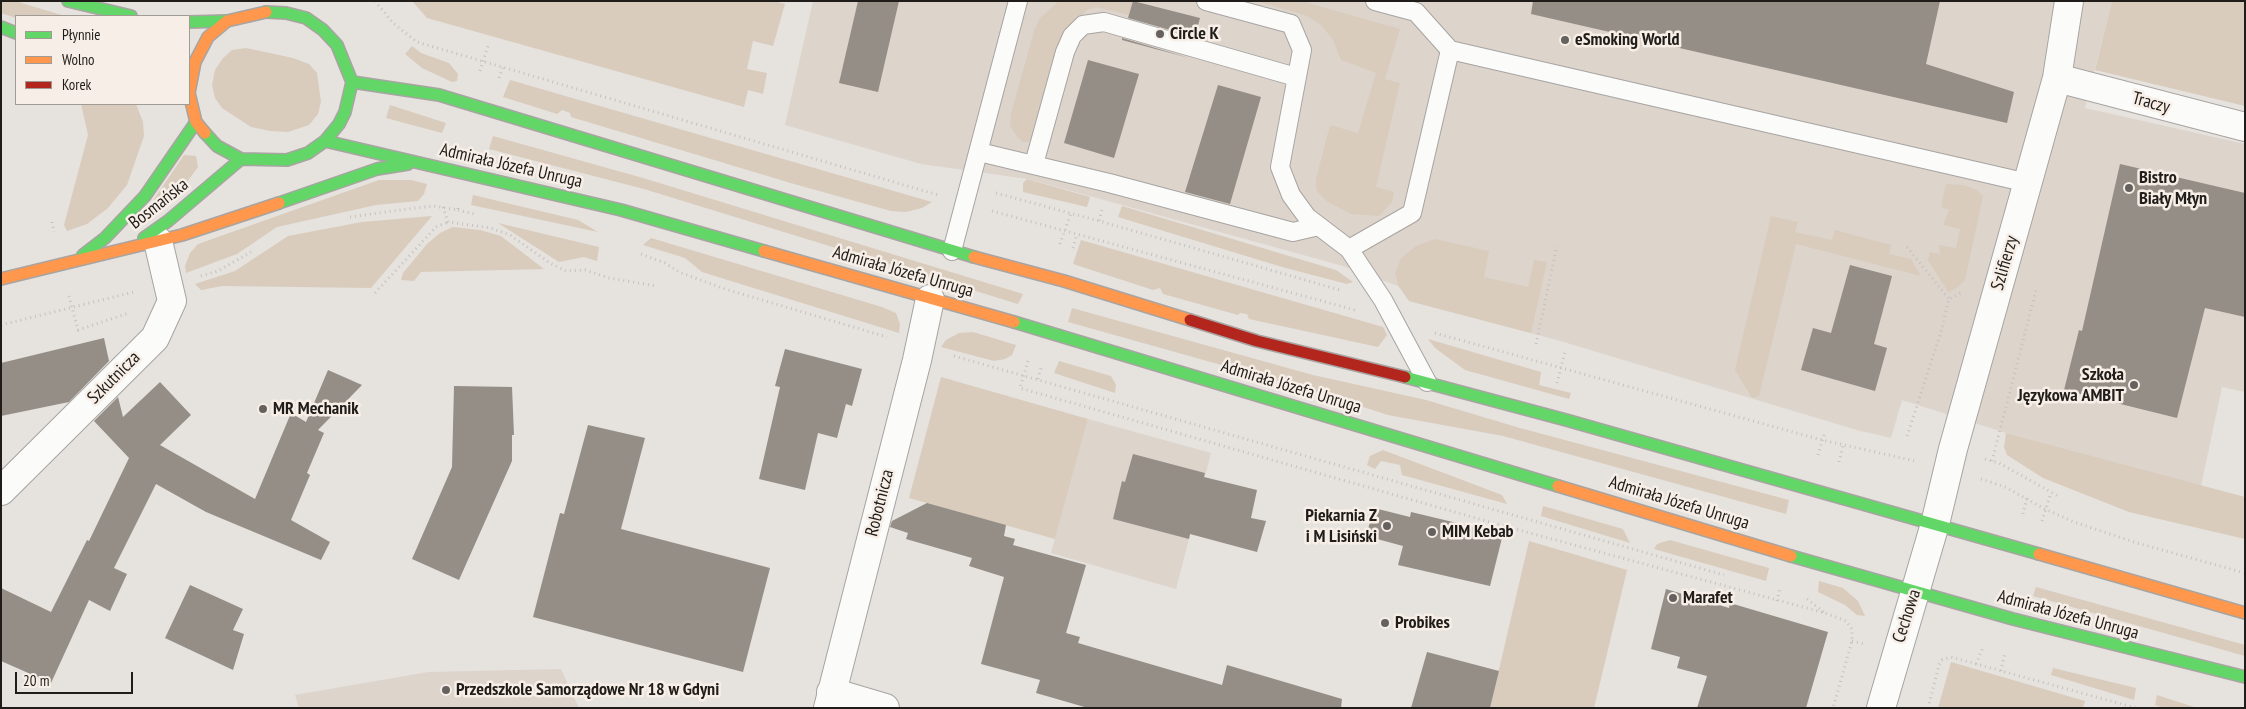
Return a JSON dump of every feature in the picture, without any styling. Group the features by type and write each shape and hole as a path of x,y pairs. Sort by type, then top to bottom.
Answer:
{"street":[{"path":"68,1 126,15"},
{"name":"Szlifierzy","path":"1934,524 1948,467 2057,78 2069,1"},
{"path":"190,22 227,21 266,12 286,12 306,18 323,30 336,45 352,82 345,112 339,124 325,140 308,153 287,160 241,159 217,146 196,122 190,97"},
{"path":"190,88 195,62 208,37 227,21"},
{"path":"1,27 15,33"},
{"name":"Traczy","path":"2057,78 2245,127"},
{"name":"Admirała Józefa Unruga","path":"352,82 438,96 470,104 952,251 1064,282 1257,342 1427,382 2245,613"},
{"path":"76,260 105,238 144,196 196,122"},
{"name":"Admirała Józefa Unruga","path":"325,140 621,210 930,299 1915,592 2105,643 2245,677"},
{"name":"Bosmańska","path":"1,279 146,244 168,222 241,159"},
{"path":"146,244 223,223 377,169 424,164"},
{"name":"Szkutnicza","path":"1,491 154,338 172,301 146,244"},
{"name":"Robotnicza","path":"830,700 920,347 930,299"},
{"name":"Cechowa","path":"1881,708 1934,524"},
{"path":"830,700 885,708"}],"lane":[{"path":"952,251 1018,1"},
{"path":"1206,1 1291,24 1302,50 1280,167 1291,195 1307,217 1349,249 1395,322 1427,382"},
{"path":"1376,1 1416,12 1450,50 2028,183"},
{"path":"1034,164 1065,52 1072,36 1084,25 1104,22 1296,76"},
{"path":"1349,249 1412,213 1450,50"},
{"path":"979,152 1109,183 1293,232 1319,226"}],"path":[{"path":"375,1 393,24 418,42 965,203 1836,444 1948,467 2005,487 2045,509 2074,522 2137,543 2245,573"},
{"path":"1099,221 1109,183"},
{"path":"970,185 1344,291"},
{"path":"375,294 436,227 448,222"},
{"path":"1536,344 1557,246"},
{"path":"1907,247 1949,299"},
{"path":"638,253 725,290 1732,577"},
{"path":"1907,436 1941,332 1949,299 1966,290"},
{"path":"1,325 72,307 78,330 138,310"},
{"path":"1020,388 1493,523 1846,621 1852,629 1852,641 1833,708"},
{"path":"1978,456 1999,464 2058,496"},
{"path":"1770,588 1787,592"},
{"path":"1803,596 1825,614"},
{"path":"1928,708 1939,665 1942,660 1950,657 2136,708"}],"shaded area":[{"path":"1,1 15,1 62,15 15,15 15,18 1,13"},
{"path":"412,1 774,1 785,4 773,46 753,41 747,69 767,73 763,94 748,90 744,107 427,18"},
{"path":"813,1 2112,1 2085,108 2245,144 2245,392 2222,387 2201,486 2006,433 1902,400 1891,438 1857,430 1557,340 1409,301 1398,286 1343,266 1028,179 921,164 785,125"},
{"path":"1059,1 1133,1 1129,15 1096,7 1087,10 1067,29 1034,134 1029,142 1024,142 1018,138 1010,126 1011,114 1034,31 1040,18"},
{"path":"1257,1 1308,1 1308,3 1400,29 1385,79 1400,83 1376,187 1394,192 1392,202 1379,216 1351,214 1328,202 1316,190 1316,179 1330,125 1358,133 1376,73 1341,60 1333,40 1321,25 1307,16"},
{"path":"2112,1 2245,1 2245,106 2095,70"},
{"path":"412,46 421,53 449,63 458,74 457,81 452,82 422,68 405,54"},
{"path":"246,48 293,58 309,64 317,73 321,102 318,114 309,125 288,132 270,131 251,127 222,108 215,98 212,85 215,70 223,58 232,50"},
{"path":"510,80 932,202 922,208 906,212 891,211 794,184 571,117 570,113 562,110 557,114 503,97"},
{"path":"81,105 136,105 143,122 144,136 127,185 108,208 87,224 67,231 64,225 88,135"},
{"path":"390,105 446,123 442,133 386,118"},
{"path":"493,136 643,178 1023,294 1018,304 644,189 489,149"},
{"path":"184,155 196,156 198,167 184,186 152,215 146,215 150,205"},
{"path":"1027,179 1090,197 1087,207 1023,192 1023,183"},
{"path":"379,180 411,180 427,184 424,194 418,201 376,205 277,227 237,254 186,273 185,266 190,253 198,244"},
{"path":"1946,184 1963,185 1977,190 1983,196 1965,280 1957,288 1948,292 1928,260 1930,252 1940,254 1939,245 1956,248 1960,229 1943,225 1949,210 1941,207"},
{"path":"473,195 578,220 598,232 471,205"},
{"path":"1122,206 1336,270 1353,282 1347,284 1282,267 1118,217"},
{"path":"432,216 371,288 222,286 201,290 195,284 235,271 288,236 362,222"},
{"path":"1771,216 1798,222 1795,232 1832,240 1835,230 1891,245 1889,254 1911,259 1921,276 1796,244 1759,396 1752,398 1735,370"},
{"path":"498,223 599,247 597,261 584,257 559,262"},
{"path":"453,227 480,230 501,236 544,269 421,272 414,281 401,280 403,273 427,244 440,233"},
{"path":"651,238 882,307 896,313 900,324 899,333 702,272 685,258 643,245"},
{"path":"1435,239 1489,251 1484,277 1528,287 1534,260 1547,262 1531,333 1409,301 1399,286 1395,273 1401,258 1416,246"},
{"path":"1081,240 1383,327 1387,335 1378,347 1249,319 1247,314 1240,313 1238,315 1163,294 1160,288 1153,290 1073,264"},
{"path":"1072,308 1313,375 1426,400 1520,428 1789,500 1786,514 1503,436 1388,415 1307,389 1068,322"},
{"path":"973,332 1016,345 1012,355 1005,359 994,361 941,347 946,340 959,333"},
{"path":"1428,339 1541,372 1539,385 1571,393 1569,399 1465,370 1435,348"},
{"path":"1059,361 1111,376 1116,385 1115,393 1054,373"},
{"path":"941,377 1088,419 1055,539 909,498"},
{"path":"1088,419 1211,453 1176,589 1051,553"},
{"path":"2006,433 2245,497 2245,539 2129,512 2043,478 2007,455 2004,447"},
{"path":"1383,450 1502,495 1507,504 1402,475 1400,465 1381,461 1375,469 1367,465 1370,456"},
{"path":"1543,506 1623,529 1630,543 1541,516"},
{"path":"1670,540 1769,568 1766,581 1654,549 1657,544"},
{"path":"1529,541 1627,570 1594,708 1490,708"},
{"path":"1819,581 1843,588 1858,601 1865,616 1857,615 1845,605 1818,592"},
{"path":"2036,587 2245,645 2245,656 2033,596"},
{"path":"1951,662 2085,701 2083,708 1938,708"},
{"path":"2053,668 2136,688 2134,700 2051,675"},
{"name":"Przedszkole Samorządowe Nr 18 w Gdyni","path":"561,669 579,708 299,708 295,695 428,672"},
{"path":"2157,695 2197,708 2164,708 2155,705"}],"building":[{"path":"858,1 899,1 878,92 839,83"},
{"path":"1133,1 1200,18 1195,37 1128,18"},
{"path":"1533,1 1940,1 1926,64 2014,92 2007,123 1531,14"},
{"path":"1122,38 1189,58 1122,40"},
{"name":"Circle K","path":"1088,60 1139,74 1114,158 1064,143"},
{"path":"1218,85 1261,97 1230,204 1185,192"},
{"path":"2120,164 2245,193 2245,317 2205,308 2177,418 2064,390 2079,330 2082,331"},
{"path":"1850,265 1892,276 1874,344 1887,348 1875,391 1801,370 1813,328 1831,333"},
{"path":"104,338 109,361 69,402 1,416 1,363"},
{"path":"785,349 862,369 852,406 846,404 837,438 818,433 805,490 759,479 780,387 775,386"},
{"path":"328,370 362,385 318,430 324,433 307,473 310,475 291,520 330,542 321,560 206,512 156,484 114,568 127,574 110,611 89,600 51,683 1,661 1,588 51,612 87,540 89,541 129,458 94,421 118,397 123,417 160,382 191,415 160,445 255,499 291,413 306,422"},
{"path":"454,386 512,387 514,435 512,435 512,461 459,580 412,559 452,467"},
{"path":"588,425 645,438 621,529 770,568 743,672 533,617 560,513 564,514"},
{"path":"1133,454 1205,473 1204,477 1257,490 1251,518 1266,521 1257,552 1190,534 1189,539 1113,519 1122,481 1125,482"},
{"path":"927,503 1006,525 1004,536 1015,539 1013,545 1086,565 1066,633 1080,637 1078,643 1222,685 1227,665 1342,699 1341,708 1088,708 1036,693 1040,680 981,664 1004,577 969,566 972,558 906,539 908,533 890,527 892,521"},
{"path":"1374,508 1410,517 1411,512 1503,534 1490,586 1398,565 1403,546 1366,536"},
{"path":"190,585 243,609 233,630 244,634 233,670 165,638"},
{"path":"1666,589 1729,608 1730,603 1828,632 1806,708 1697,708 1707,676 1677,668 1680,657 1651,649"},
{"path":"1427,652 1499,671 1490,708 1411,708"}],"traffic: fast":[{"path":"68,1 127,15"},
{"path":"205,133 217,146 241,159 287,160 308,153 325,141 339,124 345,112 352,82 337,45 323,30 306,18 286,13 266,12"},
{"path":"190,22 227,21"},
{"path":"1,27 15,33"},
{"path":"352,82 439,95 974,257"},
{"path":"83,255 105,238 145,196 196,122"},
{"path":"325,141 621,210 764,251"},
{"path":"144,238 168,221 241,159"},
{"path":"279,203 377,169 408,164"},
{"path":"1014,322 1558,486"},
{"path":"1405,377 1566,420 2039,554"},
{"path":"1791,556 2013,619 2245,677"}],"traffic: slow":[{"path":"190,88 195,62 208,37 227,21 266,12"},
{"path":"190,97 196,122 205,133"},
{"path":"1,279 182,235 279,203"},
{"path":"764,251 1014,322"},
{"path":"974,257 1064,281 1190,320"},
{"path":"1558,486 1791,556"},
{"path":"2039,554 2245,613"}],"traffic: jam":[{"path":"1190,320 1257,341 1405,377"}],"place":[{"name":"Circle K","path":"1160,34"},
{"name":"eSmoking World","path":"1565,40"},
{"name":"Bistro Biały Młyn","path":"2129,188"},
{"name":"Szkoła Językowa AMBIT","path":"2134,385"},
{"name":"MR Mechanik","path":"263,409"},
{"name":"Piekarnia Z i M Lisiński","path":"1387,526"},
{"name":"MIM Kebab","path":"1432,532"},
{"name":"Marafet","path":"1673,598"},
{"name":"Probikes","path":"1385,623"},
{"name":"Przedszkole Samorządowe Nr 18 w Gdyni","path":"446,690"}]}
